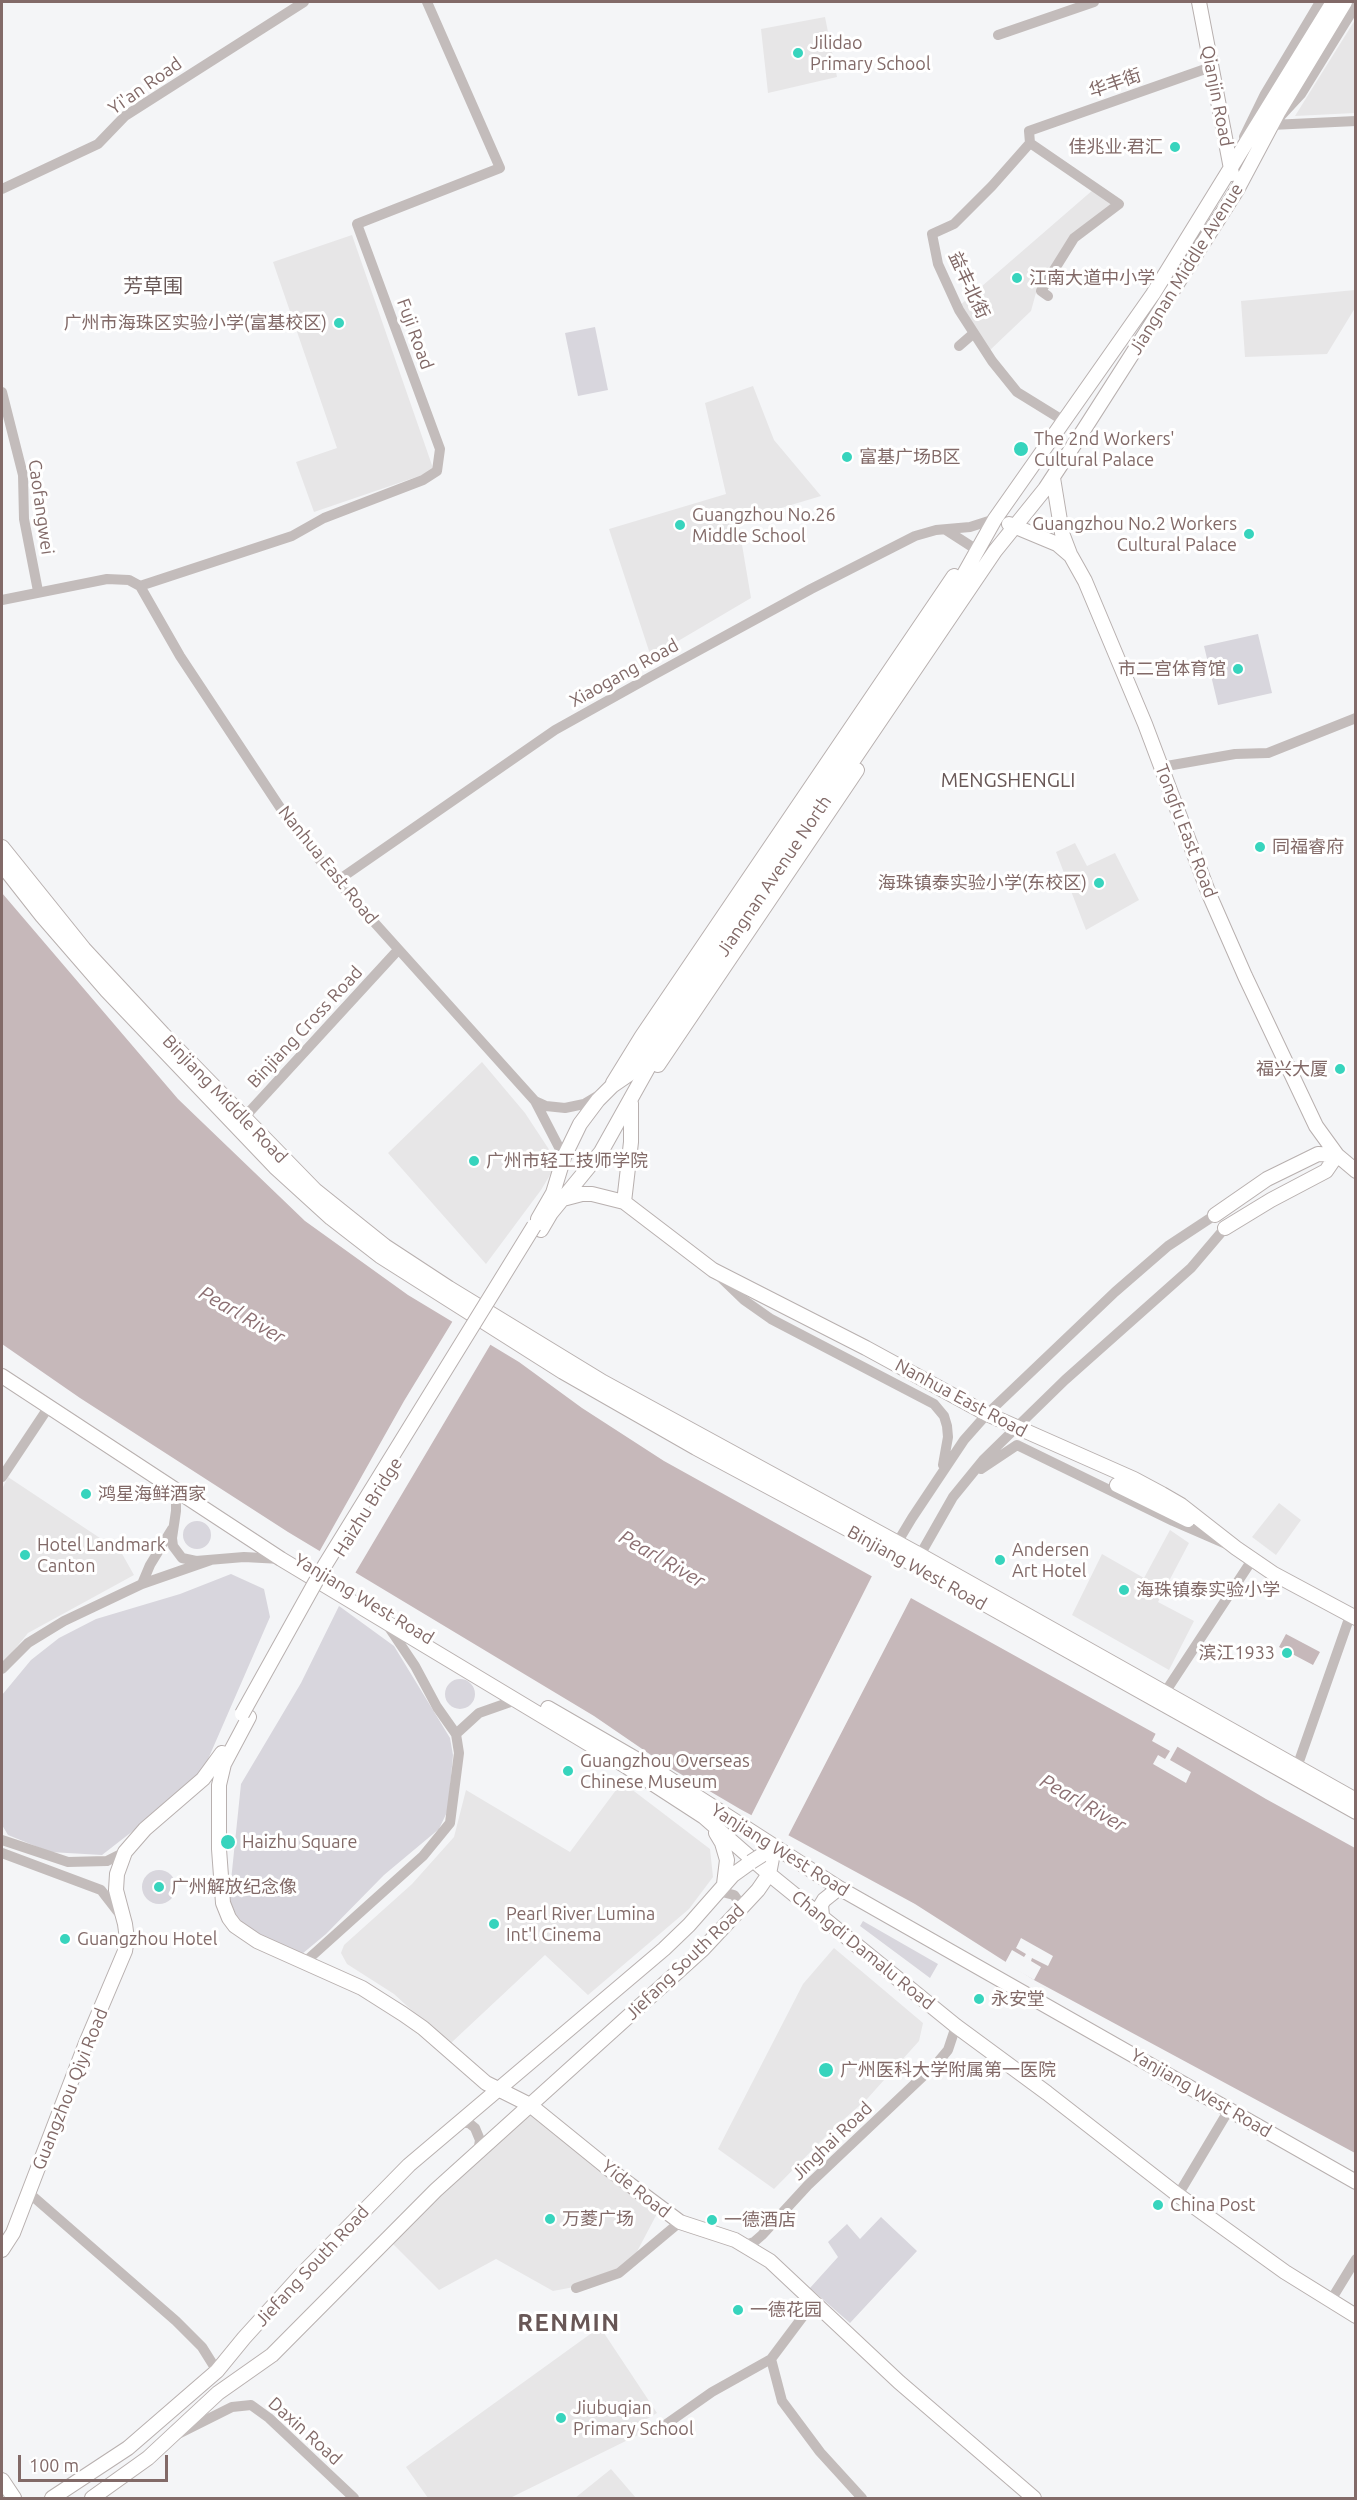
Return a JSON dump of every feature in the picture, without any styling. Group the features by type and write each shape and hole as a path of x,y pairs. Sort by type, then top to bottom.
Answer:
{"main road":[{"name":"Qianjin Road","path":"1199,2 1231,171 1237,190"},
{"name":"Jiangnan Middle Avenue","path":"995,519 1138,318 1231,171 1333,2"},
{"name":"Jiangnan Middle Avenue","path":"1014,526 1053,478 1237,190 1271,125 1345,2"},
{"path":"1053,478 1062,533 1071,556"},
{"name":"Tongfu East Road","path":"995,519 1057,544 1071,556 1095,602 1209,894 1245,976 1316,1126 1336,1155 1356,1171"},
{"name":"Jiangnan Avenue North","path":"538,1228 553,1193 564,1157 587,1112 640,1061 675,1004 929,630 958,585 995,519"},
{"name":"Jiangnan Avenue North","path":"538,1228 591,1167 628,1106 650,1063 692,998 1014,526"},
{"path":"612,1086 642,1036 946,586 977,550"},
{"name":"Binjiang Middle Road","path":"2,847 84,949 240,1122"},
{"name":"Binjiang Middle Road","path":"2,865 42,916 107,991 240,1122 354,1222 483,1316"},
{"path":"624,1202 631,1142 628,1106 636,1078 675,1004"},
{"path":"1215,1215 1245,1193 1318,1154 1336,1155 1326,1171 1297,1185 1225,1228"},
{"path":"1288,1169 1297,1185"},
{"name":"Nanhua East Road","path":"563,1199 592,1194 624,1202 713,1270 944,1390 987,1414 1012,1432 1153,1489 1190,1511 1252,1560 1317,1600 1353,1617"},
{"name":"Haizhu Bridge","path":"223,1903 219,1849 219,1785 224,1764 246,1716 325,1565 538,1228"},
{"name":"Binjiang West Road","path":"483,1316 920,1555 1356,1812"},
{"name":"Binjiang West Road","path":"483,1316 563,1372 696,1448 1356,1800"},
{"name":"Yanjiang West Road","path":"2,1367 128,1452 349,1592 654,1769 839,1888 1356,2182"},
{"name":"Yanjiang West Road","path":"2,1376 281,1559 635,1772 704,1817 769,1874"},
{"path":"1117,1485 1164,1507 1236,1548"},
{"name":"Haizhu Bridge","path":"125,1852 141,1833 213,1768 246,1716"},
{"path":"704,1817 722,1842 725,1851 727,1860 721,1887"},
{"name":"Jiefang South Road","path":"52,2499 128,2448 218,2371 244,2338 322,2253 409,2165 664,1949 689,1925 721,1887 756,1859 774,1848"},
{"name":"Jiefang South Road","path":"92,2499 133,2470 219,2393 272,2355 387,2238 478,2152 694,1957 740,1911 769,1874 774,1848"},
{"name":"Guangzhou Qiyi Road","path":"2,2250 13,2234 86,2043 119,1969 127,1939 116,1890 117,1874 125,1852"},
{"name":"Changdi Damalu Road","path":"769,1874 956,2026 1047,2093 1178,2195 1285,2272 1356,2316"},
{"path":"822,1916 821,1905 824,1900 839,1888"},
{"name":"Yide Road","path":"223,1903 229,1918 247,1935 362,1988 404,2014 467,2068 497,2090 530,2105 609,2169 680,2222 746,2245 770,2261 899,2382 1034,2499"},
{"path":"2,2480 14,2499"}],"street":[{"name":"Yi'an Road","path":"2,189 98,144 125,116 303,2"},
{"name":"Fuji Road","path":"140,586 292,536 324,518 423,480 437,471 440,449 357,224 500,168 427,2"},
{"path":"998,35 1094,2"},
{"path":"1231,171 1257,108 1320,2"},
{"path":"1271,125 1292,106 1301,94 1356,5"},
{"name":"华丰街","path":"1030,143 1029,131 1211,67"},
{"path":"1271,125 1356,121"},
{"path":"1030,143 1119,204 1074,238 1041,291 1048,296"},
{"name":"益丰北街","path":"1030,143 954,224 932,234 938,264 959,310 992,361 1017,392 1064,421"},
{"path":"959,346 974,333"},
{"name":"Caofangwei","path":"2,392 23,475 24,519 38,591"},
{"name":"Xiaogang Road","path":"337,881 555,730 811,589 925,532 970,527 995,519"},
{"path":"946,530 977,550"},
{"name":"Nanhua East Road","path":"38,591 107,579 129,579 140,586 180,656 281,808 337,881 535,1101 564,1157"},
{"path":"2,600 38,591"},
{"path":"1161,767 1235,754 1268,753 1356,718"},
{"name":"Binjiang Cross Road","path":"240,1122 398,950"},
{"path":"535,1101 557,1108 576,1107 612,1086"},
{"path":"1215,1215 1168,1246 987,1414 964,1440 940,1474 897,1543 902,1558 920,1555 942,1514 962,1484 1012,1432 1095,1353 1191,1268 1225,1228"},
{"path":"713,1270 744,1300 771,1319 927,1399 944,1416 948,1437 940,1474"},
{"path":"897,1385 944,1390"},
{"path":"2,1477 48,1408"},
{"path":"1012,1432 1017,1444 1183,1526 1236,1548"},
{"path":"962,1484 1017,1444"},
{"path":"172,1488 176,1500 173,1546 182,1558 188,1561 244,1557 281,1559"},
{"path":"142,1584 153,1559 173,1527"},
{"path":"2,1669 15,1654 41,1633 142,1584 211,1560"},
{"path":"1162,1698 1252,1560"},
{"path":"1297,1767 1353,1617"},
{"path":"305,1962 423,1856 450,1823 459,1753 456,1734 437,1707 411,1659 386,1623"},
{"path":"456,1734 479,1713 516,1700"},
{"path":"2,1840 68,1862 107,1861 125,1852"},
{"path":"2,1853 101,1890 115,1905 125,1924"},
{"path":"721,1887 724,1891 735,1895 740,1911"},
{"name":"Jinghai Road","path":"746,2245 762,2235 808,2185 938,2062 948,2050 956,2026"},
{"path":"1178,2195 1230,2109"},
{"path":"457,2123 464,2121 475,2128 480,2140 478,2152"},
{"path":"29,2193 184,2328 202,2347 218,2371"},
{"path":"576,2289 619,2273 680,2222"},
{"path":"1331,2300 1356,2259"},
{"path":"655,2432 712,2392 771,2359 813,2302"},
{"path":"771,2359 782,2401 862,2499"},
{"name":"Daxin Road","path":"164,2442 232,2407 251,2405 269,2418 354,2499"}],"shaded area":[{"name":"Jilidao Primary School","path":"825,17 837,77 768,93 761,29"},
{"path":"1355,20 1355,113 1295,116"},
{"name":"江南大道中小学","path":"1094,189 1117,204 1073,237 1037,289 1031,311 988,352 959,306"},
{"name":"广州市海珠区实验小学(富基校区)","path":"352,235 434,471 314,512 296,462 337,448 273,262"},
{"path":"1355,290 1355,308 1327,354 1245,357 1241,301"},
{"path":"595,327 608,390 578,396 565,333"},
{"name":"Guangzhou No.26 Middle School","path":"753,386 774,440 821,496 738,521 751,598 651,657 609,529 726,494 705,403"},
{"name":"市二宫体育馆","path":"1258,634 1272,693 1218,705 1204,646"},
{"name":"海珠镇泰实验小学(东校区)","path":"1075,843 1087,866 1115,853 1139,900 1086,930 1056,852"},
{"name":"广州市轻工技师学院","path":"482,1062 525,1113 550,1151 553,1170 541,1190 486,1264 388,1153"},
{"path":"8,1477 121,1552 134,1575 28,1633 2,1665 2,1489"},
{"path":"1279,1503 1301,1520 1276,1555 1252,1537"},
{"path":"197,1521 207,1525 211,1535 207,1545 197,1549 187,1545 183,1535 187,1525"},
{"name":"海珠镇泰实验小学","path":"1170,1530 1189,1543 1158,1602 1194,1621 1169,1670 1072,1615 1102,1554 1144,1578"},
{"path":"231,1574 264,1589 270,1617 202,1773 165,1806 102,1855 50,1852 8,1835 2,1825 2,1695 31,1660 59,1638 96,1619 180,1594"},
{"name":"Haizhu Square","path":"339,1606 394,1646 450,1738 453,1755 448,1810 439,1829 384,1875 326,1934 302,1954 267,1941 249,1930 237,1916 229,1900 241,1784 301,1683"},
{"path":"460,1679 471,1683 475,1694 471,1705 460,1709 449,1705 445,1694 449,1683"},
{"path":"622,1782 710,1849 713,1877 689,1909 588,1995 545,1955 451,2043 394,1994 347,1964 341,1953 344,1945 412,1884 454,1837 466,1790 570,1852"},
{"path":"159,1870 171,1875 176,1887 171,1899 159,1904 147,1899 142,1887 147,1875"},
{"path":"863,1921 938,1964 930,1978 860,1926"},
{"name":"广州医科大学附属第一医院","path":"834,1948 923,2023 919,2041 867,2099 835,2127 774,2189 718,2149 803,1984"},
{"name":"万菱广场","path":"530,2105 660,2208 631,2263 590,2284 553,2291 496,2259 439,2290 387,2238"},
{"path":"881,2217 917,2251 850,2323 810,2288 838,2257 828,2242 847,2224 860,2239"},
{"name":"Jiubuqian Primary School","path":"600,2327 657,2413 640,2423 638,2435 510,2498 428,2498 406,2467"},
{"path":"611,2469 636,2498 575,2498"}],"water":[{"name":"Pearl River","path":"2,893 178,1099 305,1221 408,1295 519,1362 582,1408 664,1461 1156,1734 1355,1848 1355,2153 1034,1980 915,1904 740,1809 667,1766 594,1716 288,1532 80,1398 2,1344"},
{"path":"1286,1634 1320,1652 1313,1665 1279,1647"}],"pier":[{"path":"454,1319 492,1342 354,1575 318,1554 404,1401"},
{"path":"873,1574 912,1596 787,1838 750,1818"},
{"path":"1157,1731 1179,1744 1170,1760 1191,1772 1186,1783 1153,1764 1158,1755 1165,1759 1170,1751 1152,1741"},
{"path":"1021,1938 1053,1956 1048,1966 1032,1958 1031,1961 1041,1967 1034,1980 1005,1963 1012,1950 1024,1957 1026,1954 1016,1948"}],"place":[{"name":"Jilidao Primary School","path":"798,53"},
{"name":"佳兆业·君汇","path":"1175,147"},
{"name":"江南大道中小学","path":"1017,278"},
{"name":"广州市海珠区实验小学(富基校区)","path":"339,323"},
{"name":"The 2nd Workers' Cultural Palace","path":"1021,449"},
{"name":"富基广场B区","path":"847,457"},
{"name":"Guangzhou No.26 Middle School","path":"680,525"},
{"name":"Guangzhou No.2 Workers Cultural Palace","path":"1249,534"},
{"name":"市二宫体育馆","path":"1238,669"},
{"name":"同福睿府","path":"1260,847"},
{"name":"海珠镇泰实验小学(东校区)","path":"1099,883"},
{"name":"福兴大厦","path":"1340,1069"},
{"name":"广州市轻工技师学院","path":"474,1161"},
{"name":"鸿星海鲜酒家","path":"86,1494"},
{"name":"Hotel Landmark Canton","path":"25,1555"},
{"name":"Andersen Art Hotel","path":"1000,1560"},
{"name":"海珠镇泰实验小学","path":"1124,1590"},
{"name":"滨江1933","path":"1287,1653"},
{"name":"Guangzhou Overseas Chinese Museum","path":"568,1771"},
{"name":"Haizhu Square","path":"228,1842"},
{"name":"广州解放纪念像","path":"159,1887"},
{"name":"Pearl River Lumina Int'l Cinema","path":"494,1924"},
{"name":"Guangzhou Hotel","path":"65,1939"},
{"name":"永安堂","path":"979,1999"},
{"name":"广州医科大学附属第一医院","path":"826,2070"},
{"name":"China Post","path":"1158,2205"},
{"name":"万菱广场","path":"550,2219"},
{"name":"一德酒店","path":"712,2220"},
{"name":"一德花园","path":"738,2310"},
{"name":"Jiubuqian Primary School","path":"561,2418"}],"district":[{"name":"芳草围","path":"153,286"},
{"name":"MENGSHENGLI","path":"1008,780"},
{"name":"RENMIN","path":"569,2323"}]}
